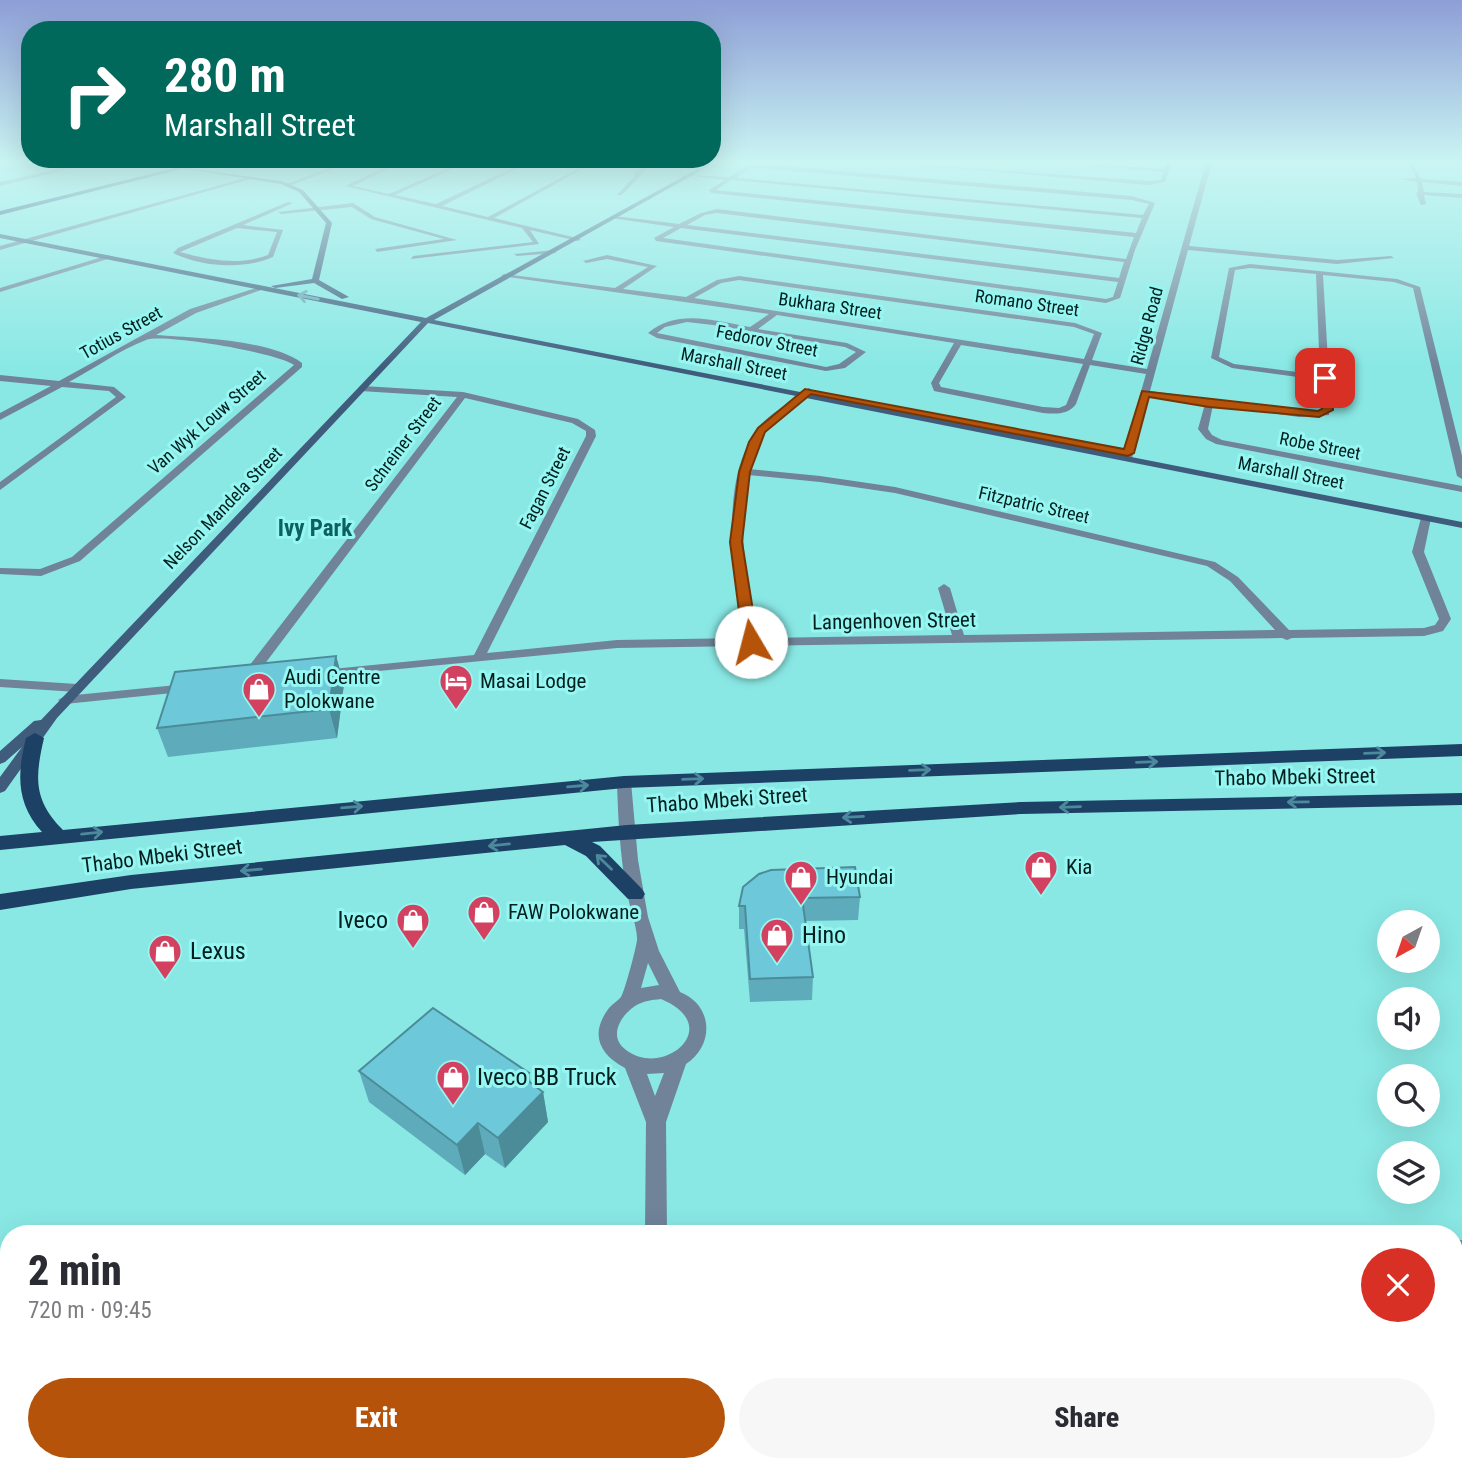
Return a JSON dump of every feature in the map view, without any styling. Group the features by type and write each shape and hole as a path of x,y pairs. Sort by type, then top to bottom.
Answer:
{"main road":[{"path":"35,738 26,771 27,787 43,823 58,837"},
{"name":"Thabo Mbeki Street","path":"0,843 624,782 1462,750"},
{"name":"Thabo Mbeki Street","path":"0,902 131,882 627,832 1021,808 1462,799"},
{"path":"567,838 593,851 635,894"},
{"path":"0,910 45,895"}],"street":[{"path":"0,248 63,231"},
{"path":"225,231 180,248 176,253 224,262 258,260 271,256 281,231 278,231"},
{"path":"315,281 329,231"},
{"path":"377,250 454,240 420,231"},
{"path":"413,258 537,243 527,231"},
{"path":"537,231 578,239"},
{"name":"Nelson Mandela Street","path":"432,321 515,277 592,231"},
{"path":"671,231 656,239 1088,299 1113,300 1117,297 1139,231"},
{"path":"726,231 1121,280"},
{"path":"880,231 1130,261"},
{"path":"1095,231 1137,235"},
{"name":"Ridge Road","path":"1128,456 1190,231"},
{"name":"Marshall Street","path":"0,236 1462,520"},
{"path":"1185,248 1337,262 1391,258"},
{"path":"434,263 551,254"},
{"name":"Nelson Mandela Street","path":"0,788 65,700 363,389 432,321 476,290 551,254"},
{"path":"0,290 109,257"},
{"path":"586,261 607,257 654,265 617,290"},
{"path":"1325,378 1232,366 1216,358 1231,271 1242,266 1320,273 1409,283 1418,290 1462,477"},
{"path":"1145,393 1209,404 1309,415 1326,413 1320,273"},
{"name":"Bukhara Street","path":"504,276 687,299 1150,372"},
{"name":"Romano Street","path":"687,299 719,281 739,278 1075,325 1098,332 1070,408 1043,410 937,389 935,383 959,342"},
{"path":"262,288 315,281 335,294 432,321"},
{"name":"Totius Street","path":"0,417 193,311 262,288"},
{"path":"476,290 487,292"},
{"name":"Fedorov Street","path":"751,330 847,345 862,352 842,366 826,369 657,336 652,332 669,322 688,320 751,330 774,314"},
{"name":"Van Wyk Louw Street","path":"0,572 41,573 61,568 76,559 299,365 288,356 238,345 144,336"},
{"path":"0,378 111,389 122,397 0,487"},
{"name":"Fagan Street","path":"363,389 463,395 575,421 590,430 591,436 479,657"},
{"path":"751,642 736,542 745,472 754,442 761,430 806,393"},
{"name":"Schreiner Street","path":"245,682 463,395"},
{"name":"Robe Street","path":"1209,404 1203,429 1209,437 1219,442 1462,489"},
{"name":"Marshall Street","path":"1128,456 1462,525"},
{"name":"Fitzpatric Street","path":"745,472 820,479 895,491 1211,564 1225,571 1287,636"},
{"name":"Langenhoven Street","path":"314,675 617,644 1424,632 1439,628 1445,619 1418,552 1426,518"},
{"path":"944,588 959,639"},
{"path":"0,684 77,688"},
{"path":"65,700 198,687"},
{"name":"Nelson Mandela Street","path":"0,759 52,715"},
{"path":"624,782 635,894 646,938 673,995"},
{"path":"629,999 646,938"},
{"path":"651,992 673,995 690,1005 699,1022 696,1044 678,1060 656,1067 633,1064 621,1057 612,1047 608,1032 615,1010 629,999 651,992"},
{"path":"656,1225 656,1122 678,1060"},
{"path":"633,1064 656,1122"}],"building":[{"path":"336,656 329,709 157,728 175,672"},
{"path":"855,867 860,897 802,898 813,977 750,979 745,906 739,906 743,887 759,874 771,870"},
{"name":"Iveco BB Truck","path":"433,1008 529,1073 524,1078 543,1092 498,1138 478,1123 457,1145 359,1071"}],"place":[{"name":"Masai Lodge","path":"456,711"},
{"name":"Audi Centre Polokwane","path":"259,719"},
{"name":"Kia","path":"1041,897"},
{"name":"Hyundai","path":"801,907"},
{"name":"FAW Polokwane","path":"484,942"},
{"name":"Iveco","path":"413,950"},
{"name":"Hino","path":"777,965"},
{"name":"Lexus","path":"165,981"},
{"name":"Iveco BB Truck","path":"453,1107"}],"district":[{"name":"Ivy Park","path":"315,528"}],"route":[{"path":"751,642 736,542 745,472 754,442 761,430 809,391 1128,453 1145,393 1209,404 1309,415 1326,413 1328,410 1325,378"}]}
